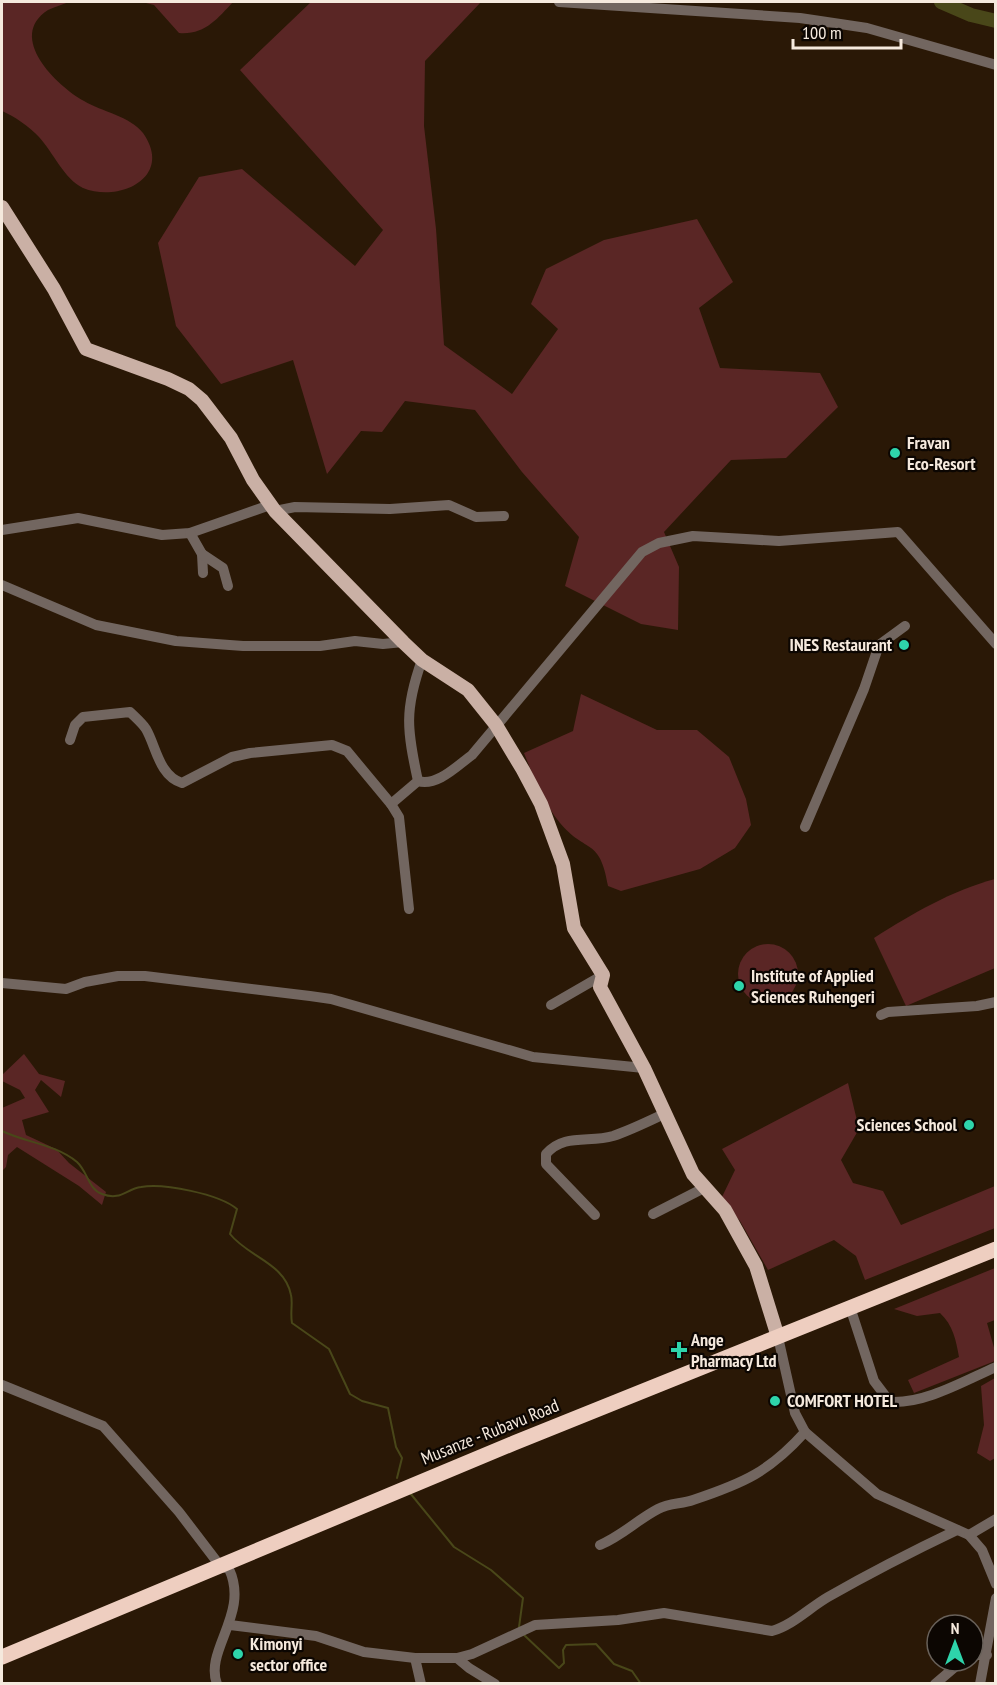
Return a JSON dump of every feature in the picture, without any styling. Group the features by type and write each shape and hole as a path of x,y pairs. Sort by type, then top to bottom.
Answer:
{"highway":[{"name":"Musanze - Rubavu Road","path":"2,1657 513,1443 996,1249"}],"main road":[{"path":"2,207 54,289 86,349 168,379 189,389 202,400 231,438 272,508 422,660 468,690 496,725 541,804 563,864 574,928 603,975 600,987 644,1068 685,1160 704,1188 725,1210 756,1266 778,1337"}],"street":[{"path":"559,2 800,18 867,28 996,65"},
{"path":"2,530 78,518 162,535 190,533 272,508 295,507 390,509 449,505 476,518 504,516"},
{"path":"418,781 425,783 439,778 472,755 642,552 659,543 693,536 778,541 898,532 996,644"},
{"path":"190,533 202,554 223,568 228,586"},
{"path":"202,554 203,573"},
{"path":"2,585 96,625 176,641 243,646 320,646 355,641 383,644 403,642"},
{"path":"805,827 864,689 879,645 905,626"},
{"path":"418,781 408,735 410,692 422,660"},
{"path":"70,740 75,725 83,717 130,712 148,732 164,768 176,781 182,783 232,757 250,753 332,745 347,751 399,817 410,909"},
{"path":"391,804 418,781"},
{"path":"2,983 66,989 118,975 146,975 310,996 331,999 533,1057 644,1068"},
{"path":"550,1005 603,975"},
{"path":"881,1015 888,1012 976,1006 996,1002"},
{"path":"595,1215 546,1164 546,1154 555,1144 565,1140 610,1136 666,1113"},
{"path":"653,1214 704,1188"},
{"path":"850,1307 874,1381 890,1402 912,1401 996,1367"},
{"path":"778,1337 795,1413 805,1432 876,1494 969,1535 981,1550 996,1584"},
{"path":"2,1385 103,1426 179,1512 221,1567 229,1569 232,1575 233,1608 230,1625 214,1664 216,1683"},
{"path":"600,1545 628,1531 658,1509 693,1500 749,1479 776,1462 805,1432"},
{"path":"969,1535 996,1519"},
{"path":"230,1625 316,1636 363,1652 415,1658 457,1658 490,1647 534,1625 618,1620 664,1613 775,1630 825,1598 957,1530"},
{"path":"980,1683 996,1599"},
{"path":"415,1658 421,1683"},
{"path":"457,1658 495,1683"},
{"path":"935,1683 947,1673"}],"shaded area":[{"path":"2,2 69,2 48,10 36,21 32,34 34,47 50,73 73,94 91,105 131,122 143,133 151,149 152,162 147,174 138,183 112,192 97,192 83,188 64,172 35,133 22,122 2,111"},
{"path":"142,2 233,2 210,25 196,31 179,33 154,5"},
{"path":"311,2 481,2 425,61 424,126 436,229 444,345 512,394 558,329 531,304 546,269 604,240 697,219 733,282 699,308 720,368 820,373 838,407 786,458 731,460 664,532 679,567 678,630 641,624 565,586 579,537 522,472 475,410 405,401 382,432 361,431 327,474 293,360 221,384 176,326 158,243 199,177 242,169 355,266 383,230 240,70"},
{"path":"581,694 657,730 697,730 729,757 746,799 751,825 735,848 700,869 621,891 608,886 601,860 591,848 569,833 560,823 539,789 524,753 573,731"},
{"path":"995,879 995,968 906,1006 874,938 933,904"},
{"path":"762,944 774,944 785,949 793,957 798,974 796,986 785,999 774,1004 762,1004 751,999 743,991 738,980 738,968 743,957 751,949"},
{"path":"24,1054 39,1074 65,1081 61,1097 41,1080 35,1090 49,1112 22,1120 26,1135 56,1149 69,1163 106,1192 102,1205 79,1186 17,1147 8,1155 6,1167 2,1171 2,1108 25,1098 20,1090 2,1081 2,1075"},
{"path":"848,1083 859,1129 841,1160 853,1183 883,1191 901,1225 995,1186 995,1228 865,1280 856,1256 834,1240 768,1270 740,1221 721,1199 735,1170 722,1149"},
{"path":"995,1268 995,1320 987,1323 995,1351 995,1361 914,1393 908,1380 959,1357 957,1345 951,1328 940,1313 917,1316 894,1309"},
{"path":"995,1378 995,1458 990,1461 977,1453 984,1425 981,1386"}],"waterway":[{"path":"941,2 971,15 996,21"},
{"path":"2,1131 50,1147 68,1156 81,1166 91,1184 97,1192 102,1194 114,1196 136,1188 151,1186 177,1188 205,1194 237,1209 230,1234 281,1275 291,1295 292,1323 329,1349 350,1394 362,1401 388,1408 396,1447 402,1458 397,1478"},
{"path":"410,1493 454,1547 491,1570 523,1598 519,1627"},
{"path":"524,1635 559,1668 564,1663 563,1650 566,1645 596,1644 614,1664 632,1671 641,1684"}],"place":[{"name":"Fravan Eco-Resort","path":"895,453"},
{"name":"INES Restaurant","path":"904,645"},
{"name":"Institute of Applied Sciences Ruhengeri","path":"739,986"},
{"name":"Sciences School","path":"969,1125"},
{"name":"Ange Pharmacy Ltd","path":"679,1350"},
{"name":"COMFORT HOTEL","path":"775,1401"},
{"name":"Kimonyi sector office","path":"238,1654"}]}
